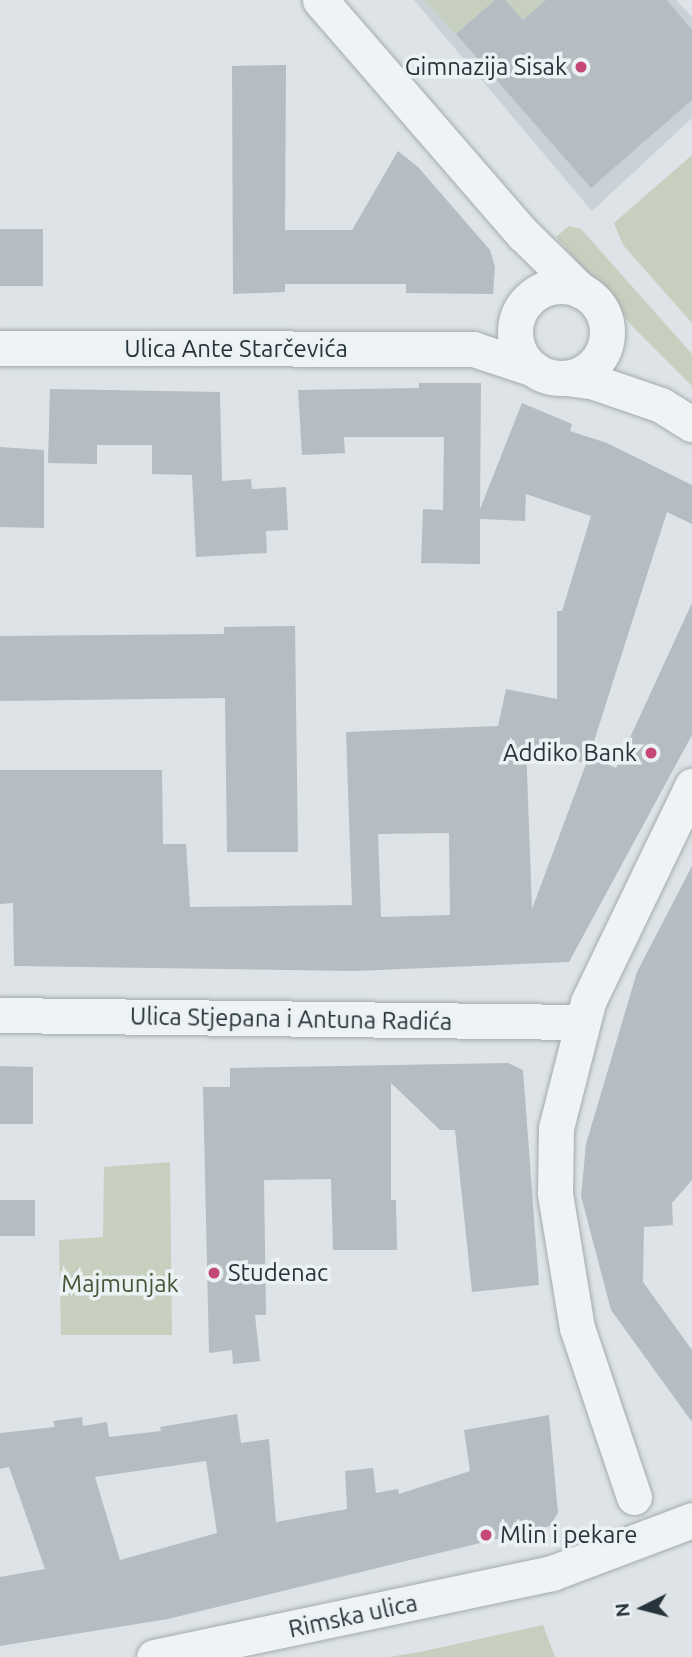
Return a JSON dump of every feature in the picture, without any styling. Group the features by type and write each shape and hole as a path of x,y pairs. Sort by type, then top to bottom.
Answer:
{"street":[{"path":"320,0 523,233 599,307 607,330 599,356 590,367 550,374 517,346 530,265 523,233"},
{"path":"521,310 551,287 581,290"},
{"name":"Ulica Ante Starčevića","path":"473,349 497,339 521,310"},
{"name":"Ulica Ante Starčevića","path":"607,330 622,360 661,405"},
{"name":"Ulica Ante Starčevića","path":"0,348 473,349 550,374 591,381 661,405 692,424"},
{"path":"634,1497 577,1328 555,1193 556,1128 582,1022 614,941 692,786"},
{"name":"Ulica Stjepana i Antuna Radića","path":"0,1016 582,1022"},
{"name":"Rimska ulica","path":"154,1657 552,1573 692,1520"}],"shaded area":[{"name":"Gimnazija Sisak","path":"414,0 676,0 692,17 692,118 592,211"}],"green space":[{"path":"424,0 495,0 456,34"},
{"path":"505,0 546,0 523,20"},
{"path":"692,155 692,323 623,245 614,223"},
{"path":"569,226 581,229 692,354 692,386 634,328 556,237"},
{"name":"Majmunjak","path":"170,1162 172,1335 61,1335 59,1240 103,1237 104,1167"},
{"path":"543,1625 555,1657 389,1657 420,1652"}],"building":[{"name":"Gimnazija Sisak","path":"495,0 505,0 523,20 546,0 667,0 692,30 692,100 591,188 456,34"},
{"path":"286,65 285,230 352,230 398,151 418,167 490,250 495,267 493,294 406,293 406,284 285,284 285,292 233,294 232,66"},
{"path":"0,229 43,229 43,286 0,286"},
{"path":"419,383 481,383 480,509 522,403 572,424 570,431 607,443 692,485 692,524 667,512 589,757 616,768 692,603 692,735 569,962 354,971 14,966 13,903 0,904 0,770 162,770 163,844 186,844 190,907 352,905 346,732 498,726 506,689 557,699 557,611 562,611 591,516 526,494 525,521 480,519 480,564 421,563 423,509 443,510 444,437 344,437 345,453 302,455 298,390 419,388","holes":["526,744 586,764 532,909","449,833 450,915 381,917 378,834"]},
{"path":"50,389 220,392 222,481 251,479 252,489 286,487 288,530 266,531 267,553 196,557 192,475 152,474 152,445 97,445 97,464 48,463"},
{"path":"0,447 44,450 44,528 0,527"},
{"path":"295,626 298,852 227,852 225,698 0,701 0,636 224,634 224,627"},
{"path":"692,866 692,1180 672,1203 673,1225 644,1227 643,1282 692,1350 692,1422 611,1310 581,1196 586,1144 637,972"},
{"path":"508,1063 523,1070 539,1285 472,1292 455,1130 440,1130 391,1083 391,1200 396,1200 397,1250 333,1250 331,1179 264,1180 266,1315 255,1315 260,1361 233,1364 232,1350 209,1353 203,1087 230,1087 230,1068"},
{"path":"0,1066 33,1067 33,1124 0,1124"},
{"path":"0,1200 35,1200 35,1236 0,1236"},
{"path":"237,1414 241,1443 269,1439 276,1522 347,1509 345,1471 373,1468 376,1493 398,1489 399,1494 470,1471 464,1430 549,1415 558,1513 550,1526 168,1619 0,1646 0,1577 45,1569 9,1467 0,1469 0,1433 55,1427 53,1421 82,1417 83,1426 107,1422 109,1437 161,1431 160,1427","holes":["206,1461 217,1533 120,1560 95,1477"]}],"place":[{"name":"Gimnazija Sisak","path":"581,67"},
{"name":"Addiko Bank","path":"651,753"},
{"name":"Studenac","path":"214,1273"},
{"name":"Mlin i pekare","path":"486,1535"}]}
